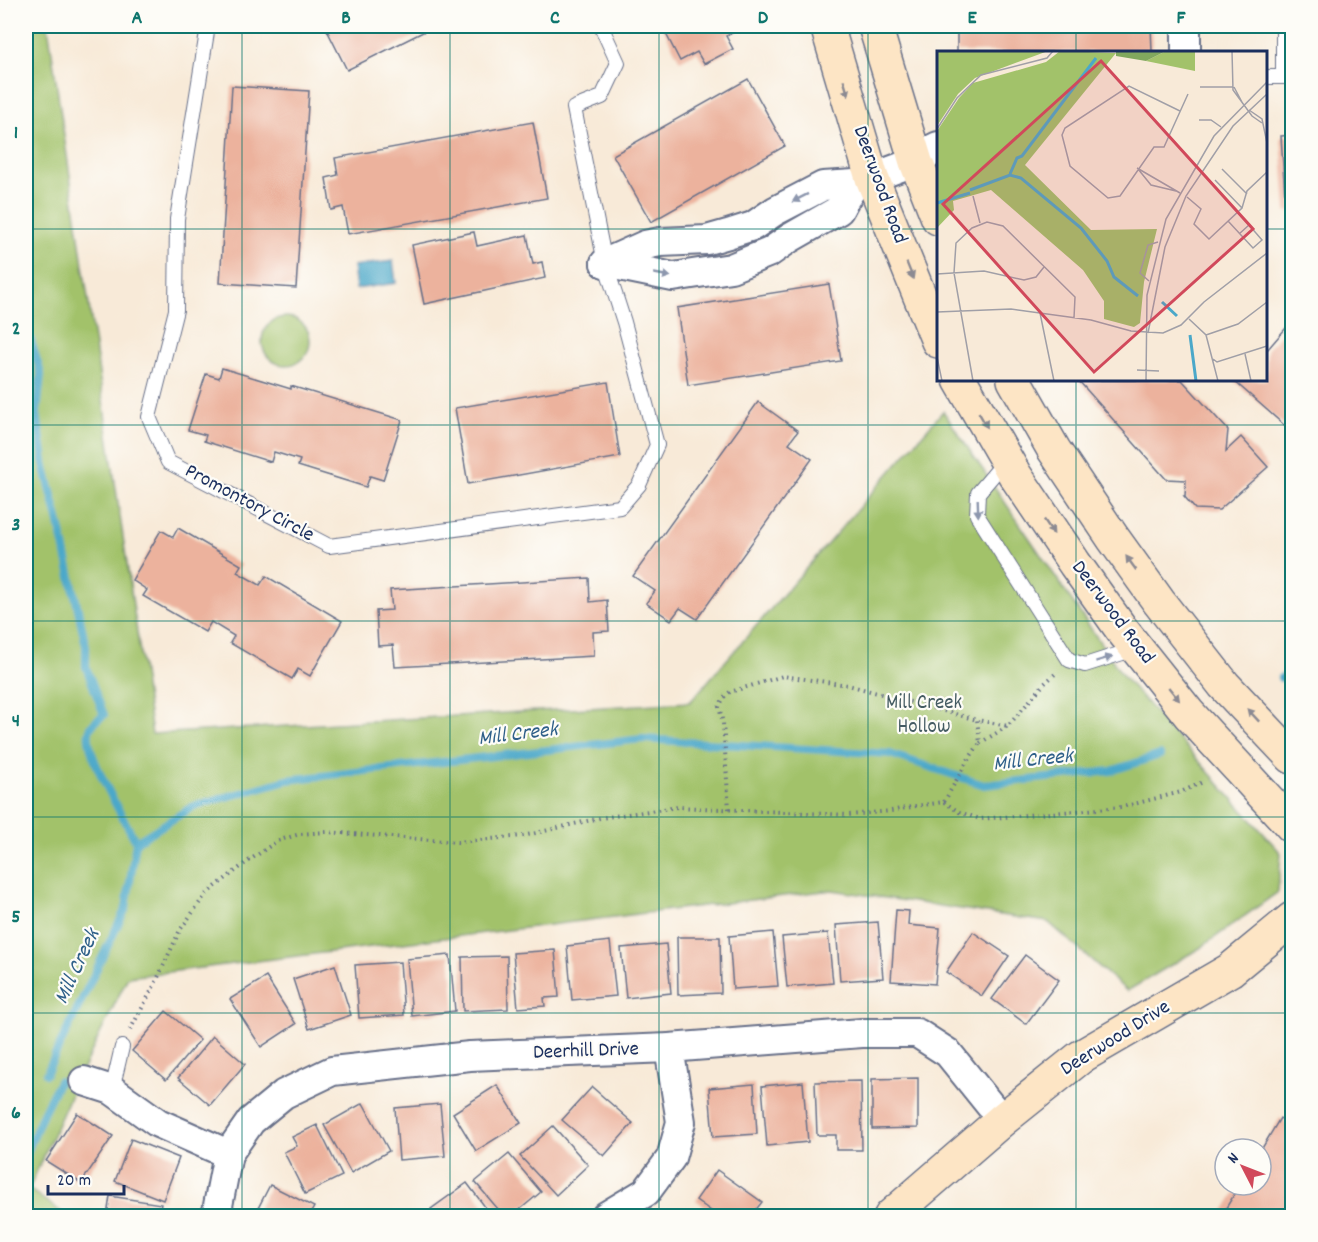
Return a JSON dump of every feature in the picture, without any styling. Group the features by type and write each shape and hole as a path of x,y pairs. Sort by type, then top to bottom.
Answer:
{"street":[{"name":"Deerwood Road","path":"827,26 864,181 937,337"},
{"name":"Deerwood Road","path":"875,26 929,159 937,206"},
{"path":"1186,26 1186,51"},
{"path":"604,263 672,277 731,268 770,252 839,210 845,199 864,181 929,159"},
{"name":"Deerwood Road","path":"961,381 1015,475 1075,564 1137,649 1189,714 1293,826"},
{"path":"1015,381 1054,450 1159,602 1224,685 1293,757"},
{"name":"Deerwood Drive","path":"891,1216 1002,1120 1082,1056 1230,970 1293,919"},
{"name":"Deerhill Drive","path":"216,1216 228,1154 251,1121 284,1094 332,1071 470,1056 669,1048 862,1033 917,1033 948,1053 1002,1120"},
{"path":"606,1216 646,1192 671,1158 681,1122 669,1048"},
{"path":"84,1081 111,1090 158,1123 228,1154"}],"lane":[{"name":"Promontory Circle","path":"208,26 177,219 176,310 149,417 168,462 329,546 620,507 639,485 657,445 624,322 604,263 574,108 602,97 618,63 601,26"},
{"path":"1267,77 1288,77 1283,26"},
{"path":"1006,460 978,493 977,515 1069,660 1084,665 1137,649"},
{"path":"111,1090 122,1047"}],"path":[{"path":"944,802 980,743 1008,726 1044,684 1069,660"},
{"path":"729,809 723,723 719,708 724,697 730,692 783,676 848,685 976,720 1008,726"},
{"path":"976,720 980,743"},
{"path":"122,1047 180,930 206,894 277,841 300,834 327,832 457,842 523,836 600,818 678,807 849,815 944,802 959,812 980,819 1122,807 1181,792 1203,782"}],"green space":[{"name":"Mill Creek Hollow","path":"26,26 48,26 152,734 690,702 943,411 1123,676 1281,853 1278,892 1200,948 1127,991 1048,922 832,890 128,977 77,1081 29,1189 67,1216 26,1216"},
{"path":"286,317 303,324 310,341 303,358 286,365 269,358 262,341 269,324"}],"water":[{"path":"393,261 396,283 356,289 353,266"}],"building":[{"path":"325,26 435,26 347,70"},
{"path":"662,26 745,26 726,36 733,49 704,64 697,52 680,61"},
{"path":"957,26 1151,26 1152,51 957,51"},
{"path":"748,79 785,146 651,222 613,155"},
{"path":"232,86 309,91 296,288 220,283"},
{"path":"533,122 547,198 348,234 343,207 331,210 326,178 338,175 335,158"},
{"path":"1292,135 1292,211 1286,212 1281,136"},
{"path":"474,232 477,246 527,235 533,264 542,262 545,278 424,304 412,245"},
{"path":"829,284 841,361 688,385 677,308"},
{"path":"1292,321 1292,432 1234,381 1267,381 1267,350"},
{"path":"222,368 291,389 291,386 402,420 383,480 370,476 366,487 298,466 300,460 274,452 271,462 204,441 206,435 188,430 206,374 219,378"},
{"path":"1079,381 1183,381 1228,430 1226,451 1241,437 1268,467 1219,510 1195,509 1184,496 1186,480 1166,479"},
{"path":"608,382 620,457 468,484 455,408"},
{"path":"758,402 798,431 789,443 812,459 697,619 680,608 671,620 646,603 655,591 633,576"},
{"path":"178,528 241,565 237,572 260,585 266,576 342,621 310,676 298,669 292,679 230,643 234,636 211,622 205,632 143,596 147,590 132,580 161,530 173,537"},
{"path":"589,578 590,602 607,600 609,631 593,632 594,656 395,667 393,645 378,646 376,611 392,610 390,590"},
{"path":"896,910 909,911 908,925 940,928 935,984 891,981"},
{"path":"878,922 883,978 840,981 836,925"},
{"path":"773,932 778,986 733,989 729,936"},
{"path":"973,932 1009,956 982,996 946,972"},
{"path":"828,933 833,983 787,987 782,937"},
{"path":"677,937 720,937 721,993 678,995"},
{"path":"610,941 616,996 572,1000 567,946"},
{"path":"666,944 671,993 626,998 621,948"},
{"path":"555,950 559,997 544,998 545,1006 518,1008 513,953"},
{"path":"450,955 455,1011 412,1016 407,959"},
{"path":"1025,955 1059,980 1026,1024 992,999"},
{"path":"507,956 508,1009 463,1011 462,957"},
{"path":"400,962 404,1015 359,1018 355,965"},
{"path":"335,965 351,1015 309,1029 293,979"},
{"path":"266,977 296,1024 261,1047 230,999"},
{"path":"166,1011 200,1040 166,1080 132,1051"},
{"path":"213,1036 245,1064 210,1105 178,1078"},
{"path":"918,1078 918,1128 872,1129 872,1079"},
{"path":"861,1081 862,1150 836,1150 836,1135 817,1135 815,1082"},
{"path":"803,1082 808,1142 767,1146 762,1086"},
{"path":"754,1084 757,1134 713,1137 709,1088"},
{"path":"497,1085 521,1123 476,1151 453,1113"},
{"path":"592,1087 633,1123 604,1156 562,1120"},
{"path":"363,1103 389,1151 351,1173 324,1125"},
{"path":"440,1104 445,1156 399,1160 395,1108"},
{"path":"77,1113 113,1136 81,1183 46,1161"},
{"path":"1280,1118 1292,1126 1292,1216 1221,1216 1233,1197 1273,1197 1273,1137 1269,1137"},
{"path":"317,1125 342,1176 305,1194 284,1152 297,1146 292,1137"},
{"path":"553,1126 588,1165 556,1195 520,1156"},
{"path":"131,1139 179,1158 163,1200 115,1181"},
{"path":"509,1154 541,1192 512,1216 504,1216 475,1182"},
{"path":"717,1170 762,1202 751,1216 718,1216 696,1200"},
{"path":"467,1183 492,1216 436,1216 431,1209"},
{"path":"270,1185 314,1207 309,1216 254,1216"},
{"path":"110,1196 161,1204 158,1216 107,1216"}],"waterway":[{"path":"26,330 41,374 37,413 45,468 86,646 86,667 104,715 91,727 89,742 99,771 136,842"},
{"name":"Mill Creek","path":"1281,678 1292,674"},
{"name":"Mill Creek","path":"46,1074 126,908 136,842 194,806 287,780 642,739 890,754 984,785 1111,771 1160,755"},
{"path":"26,1155 59,1081"}]}
